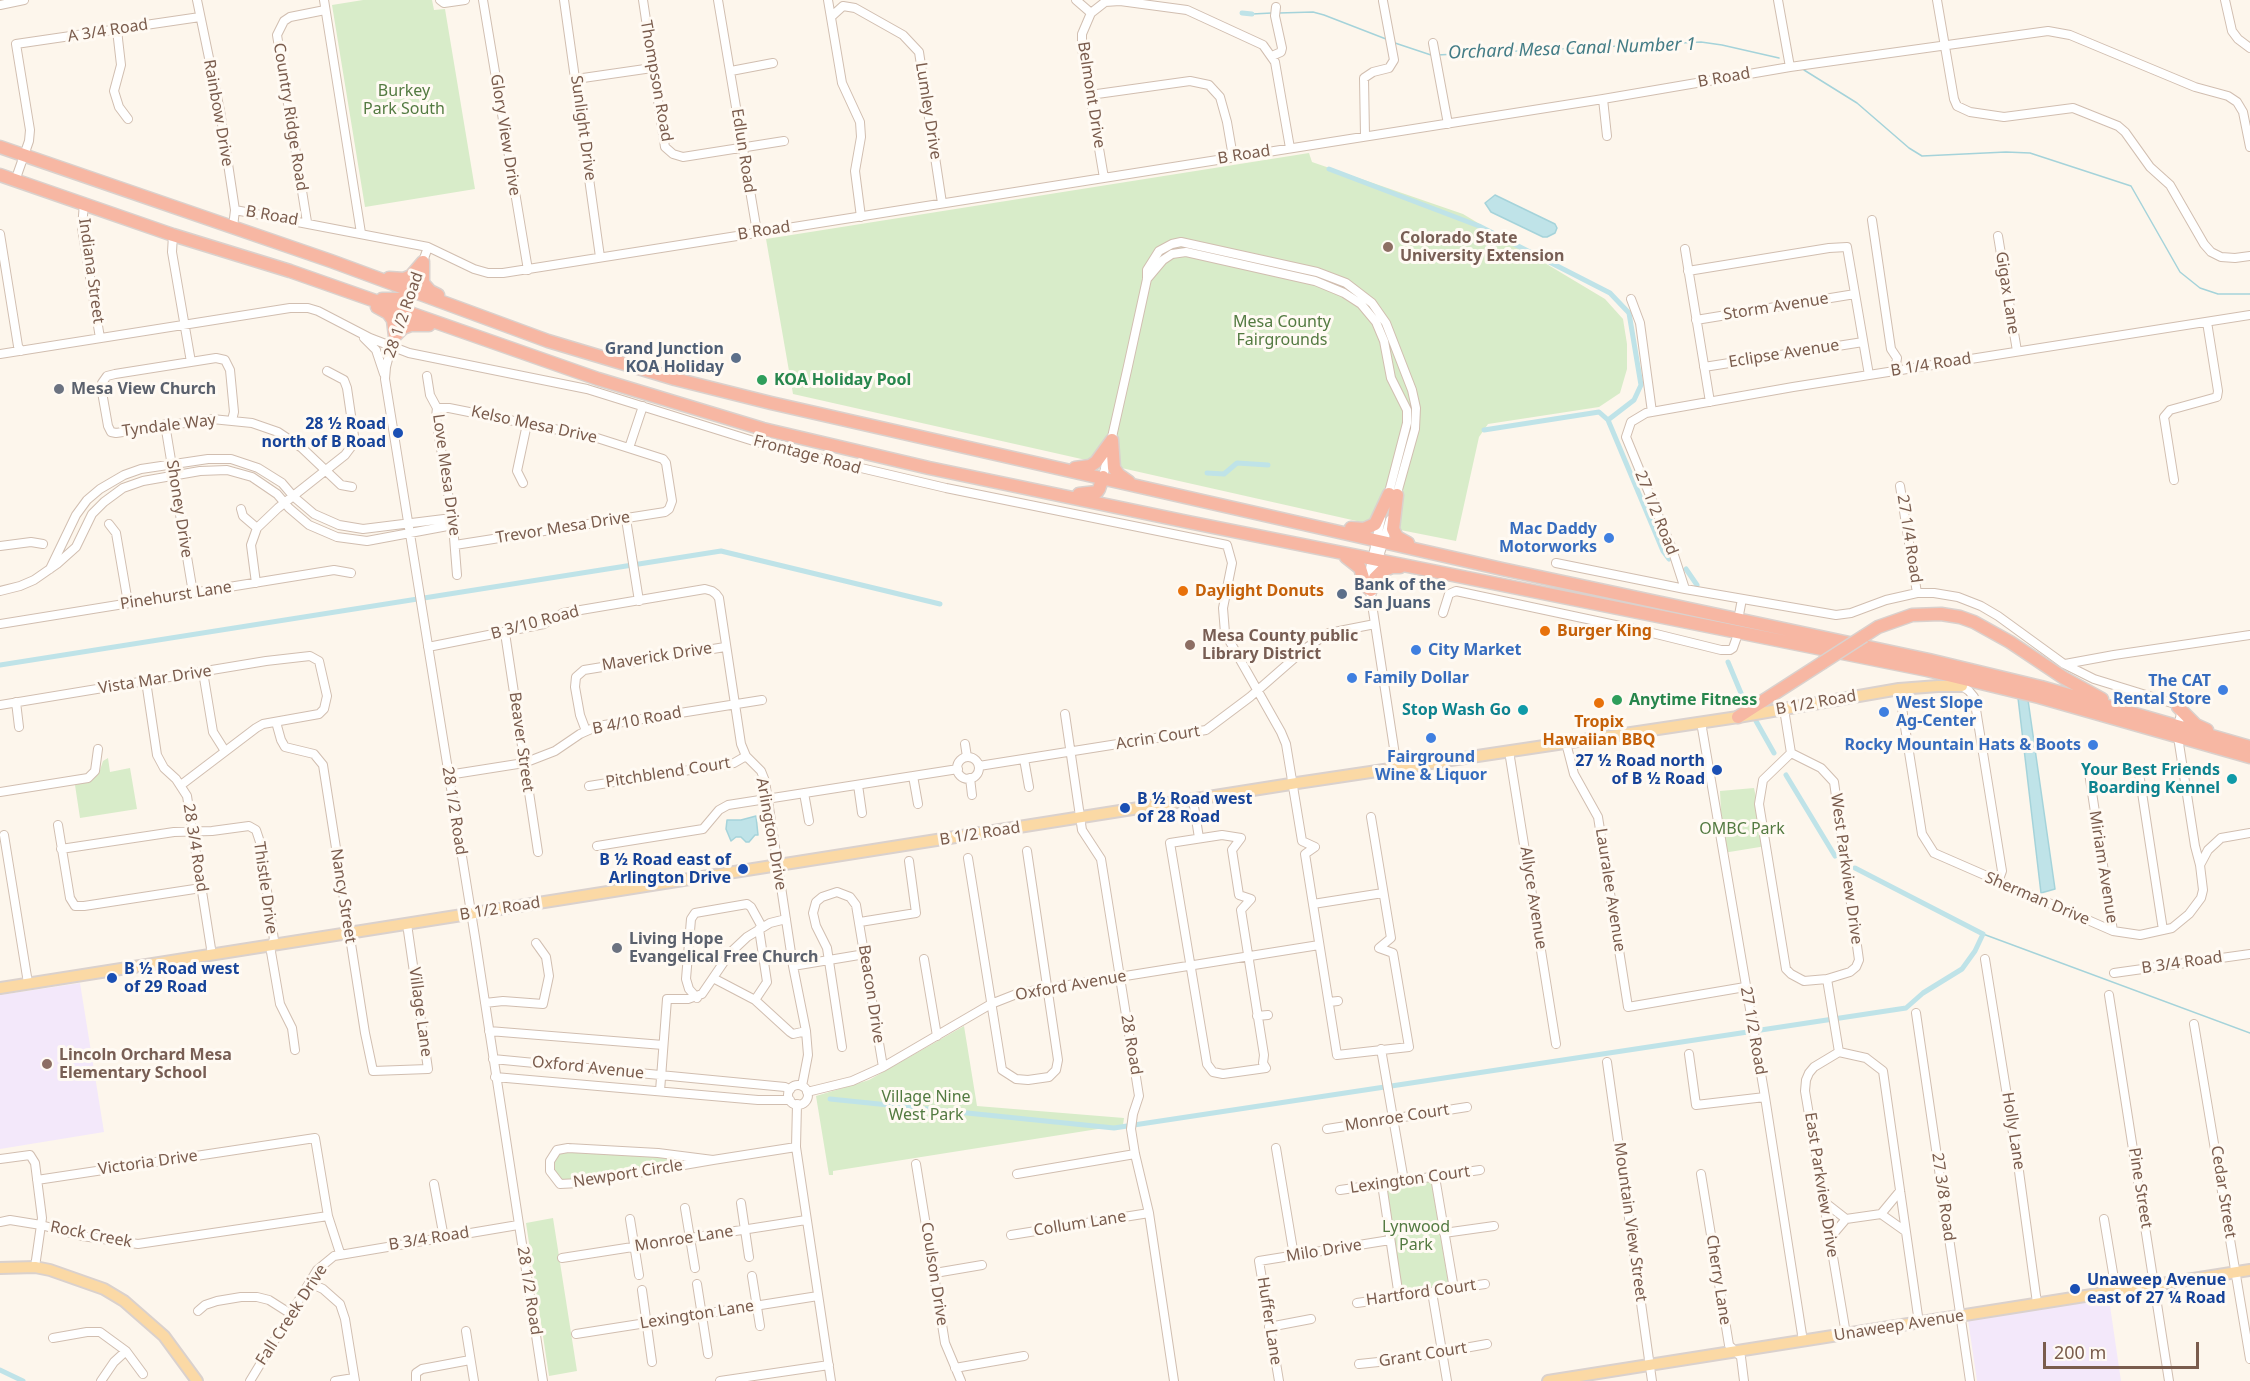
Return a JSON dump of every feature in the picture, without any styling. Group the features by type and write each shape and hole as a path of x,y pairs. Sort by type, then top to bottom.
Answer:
{"highway":[{"path":"0,147 332,261 396,279 411,276 423,262"},
{"path":"0,175 340,290 388,313 395,324 394,341"},
{"path":"332,261 408,302 488,341"},
{"path":"423,262 422,279 427,289 461,309 548,341 675,378 771,403 1502,569 2039,697 2140,726 2213,736 2250,747"},
{"path":"340,290 461,309"},
{"path":"394,341 403,328 421,324 488,341 627,388 763,429 917,465 1707,625 1741,628 1758,624 1929,660 2111,707 2250,757"},
{"path":"1061,468 1090,466 1096,462 1112,440"},
{"path":"1112,440 1114,468 1119,475 1131,483"},
{"path":"1047,492 1093,493 1100,489 1103,477"},
{"path":"1268,515 1364,529 1375,524 1393,494"},
{"path":"1393,494 1392,525 1394,533 1401,540 1502,569"},
{"path":"1340,552 1361,551 1378,542"},
{"path":"1340,552 1358,565 1370,592"},
{"path":"1370,592 1378,575 1392,567 1459,580 1485,581"},
{"path":"1738,717 1884,624 1912,615 1941,614 1974,622 2010,642 2064,678 2110,703 2111,707"},
{"path":"1962,686 1976,686 2039,697"},
{"path":"2178,707 2204,729 2250,747"}],"main road":[{"name":"B 1/2 Road","path":"0,988 1293,784 1738,717 1899,689 1962,686"},
{"path":"0,1268 35,1267 94,1284 124,1300 164,1336 196,1381"},
{"name":"Unaweep Avenue","path":"1548,1381 2250,1270"}],"street":[{"path":"0,5 24,0"},
{"name":"Rainbow Drive","path":"197,0 220,111 235,210 233,227"},
{"path":"324,0 361,233"},
{"path":"440,0 444,3 465,0"},
{"name":"Glory View Drive","path":"483,0 528,270"},
{"name":"Sunlight Drive","path":"564,0 600,257"},
{"name":"Thompson Road","path":"643,0 665,147 673,154 683,157 784,141"},
{"name":"Edlun Road","path":"718,0 757,232"},
{"path":"828,0 842,83 860,122 861,137 855,171 861,217"},
{"path":"1076,0 1091,13 1105,2 1120,1 1187,10 1263,45 1275,62 1290,148"},
{"path":"1778,0 1790,67"},
{"path":"1937,0 1954,99 1963,110 2004,117 2073,108 2118,126 2125,132 2150,167 2170,185 2211,252 2220,257 2250,256"},
{"path":"2225,0 2232,31 2250,48"},
{"path":"1365,136 1364,78 1373,72 1389,68 1394,60 1383,1"},
{"name":"Lumley Drive","path":"832,16 843,6 855,8 903,35 919,52 942,203"},
{"path":"1272,56 1281,52 1282,48 1275,16 1276,7"},
{"name":"Country Ridge Road","path":"307,222 277,34 284,21 290,17 325,10"},
{"name":"Belmont Drive","path":"1091,13 1082,34 1104,178"},
{"name":"A 3/4 Road","path":"24,156 30,129 16,44 200,17"},
{"path":"117,30 121,65 114,91 119,107 128,119"},
{"name":"B Road","path":"235,210 428,247 482,272 503,273 1448,124 1790,67 2048,31 2070,35 2195,87 2228,96 2237,102 2243,112 2250,147"},
{"path":"1433,43 1448,124"},
{"path":"730,71 773,63"},
{"path":"576,79 652,68"},
{"path":"1090,95 1190,81 1209,85 1220,97 1233,157"},
{"path":"1603,99 1608,136"},
{"path":"15,181 24,156"},
{"name":"Indiana Street","path":"84,203 81,228 100,338"},
{"path":"1872,220 1891,349 1897,358 1895,371"},
{"path":"0,234 18,346 21,351"},
{"path":"173,234 172,252 191,362 216,358 225,360 230,370 234,412 232,420"},
{"name":"Gigax Lane","path":"1998,236 2017,351"},
{"path":"1103,477 1149,266 1159,251 1181,242 1317,272 1338,279 1364,295 1386,323 1412,390 1416,408 1415,429 1368,578 1397,768"},
{"name":"28 1/2 Road","path":"428,247 394,341 386,367 386,379 543,1381"},
{"path":"1688,271 1829,248 1847,248 1869,375"},
{"path":"1685,249 1710,402"},
{"path":"1147,279 1163,260 1172,254 1186,252 1315,281 1344,293 1361,304 1376,322 1384,341 1391,378 1407,410 1407,423 1393,494"},
{"name":"Storm Avenue","path":"1696,320 1855,294"},
{"path":"1631,299 1640,323 1652,412"},
{"path":"0,354 304,307 318,311 356,331 394,341"},
{"name":"B 1/4 Road","path":"1626,437 1631,422 1652,412 2250,315"},
{"path":"2174,480 2164,417 2170,410 2217,397 2207,322"},
{"path":"356,331 376,350 386,379"},
{"name":"Frontage Road","path":"394,341 408,352 587,389 776,448 849,466 1227,545 1232,563 1223,608 1226,633 1258,690"},
{"name":"Eclipse Avenue","path":"1704,367 1863,342"},
{"name":"Tyndale Way","path":"191,362 107,376 102,382 102,392 111,432 196,420 232,420 252,423 278,432 302,448 341,485 352,488"},
{"path":"256,583 251,545 258,528 351,447 354,436 344,380 327,371"},
{"name":"Love Mesa Drive","path":"427,376 430,395 437,408 436,417 453,521 457,575"},
{"path":"629,448 643,406"},
{"name":"Kelso Mesa Drive","path":"437,408 449,408 594,437 663,459 666,464 672,501 669,509"},
{"name":"Shoney Drive","path":"165,424 193,593"},
{"path":"523,483 518,471 527,424"},
{"name":"27 1/2 Road","path":"1626,437 1672,549 1685,589"},
{"path":"49,570 76,515 87,500 106,485 124,475 141,470 208,459 240,461 268,473 282,483 314,514 339,525 363,529 409,528 453,521"},
{"path":"0,591 20,586 49,570 76,547 92,514 115,493 143,481 173,475 212,470 237,472 262,483 309,525 337,537 367,541 409,528"},
{"name":"27 1/4 Road","path":"1900,486 1917,593"},
{"path":"241,509 243,516 258,528"},
{"name":"Trevor Mesa Drive","path":"455,545 626,519 665,512 669,509"},
{"path":"626,519 639,601"},
{"path":"109,524 116,533 128,603"},
{"path":"0,546 31,542 43,544"},
{"path":"1556,563 1685,589 1836,615 1851,613 1886,600 1917,593 1944,594 1971,601 1998,616 2064,664 2094,679 2164,699 2178,707 2181,714 2178,732"},
{"name":"Pinehurst Lane","path":"0,624 334,570 351,573"},
{"name":"B 3/10 Road","path":"428,647 544,624 563,613 705,589 712,591"},
{"name":"Arlington Drive","path":"712,591 719,598 741,744 746,756 761,771 767,799 793,966 806,1031 808,1055 805,1089"},
{"path":"1443,613 1449,594 1456,591 1721,650 1730,650 1738,626 1742,599"},
{"name":"Acrin Court","path":"979,766 1206,730 1258,690 1306,648 1329,633 1375,624"},
{"name":"Beaver Street","path":"505,633 538,852"},
{"path":"2064,664 2250,635"},
{"name":"Maverick Drive","path":"586,730 580,715 575,687 576,677 584,670 725,647"},
{"name":"Vista Mar Drive","path":"0,705 310,656 319,661 327,696 324,709 319,714 276,722"},
{"path":"203,672 213,732 225,751"},
{"name":"28 3/4 Road","path":"146,681 157,755 164,768 181,785 189,806 212,955"},
{"path":"1962,686 1970,690 1974,697 2002,871 1998,882"},
{"name":"Sherman Drive","path":"1899,689 1922,834 1934,854 2113,931 2140,935 2172,928 2189,914 2201,898 2203,890 2200,865 2195,846 2178,732"},
{"path":"1258,690 1286,744 1302,841 1315,847 1305,854 1337,1055 1409,1047 1410,1040 1393,953 1379,948 1391,938 1371,817"},
{"name":"B 4/10 Road","path":"448,776 524,763 555,751 586,730 615,723 762,700"},
{"path":"16,702 20,727"},
{"path":"1784,709 1791,753 1763,780 1759,804 1786,969 1797,979 1804,981 1827,979 1839,1052 1866,1058 1883,1071 1919,1323"},
{"name":"28 Road","path":"1065,714 1082,830 1101,859 1140,1096 1133,1114 1131,1129 1149,1213 1174,1381"},
{"path":"181,785 256,728 276,722"},
{"name":"Nancy Street","path":"276,722 285,747 314,754 322,765 371,1068 373,1071 380,1072 398,1071"},
{"name":"27 1/2 Road","path":"1701,722 1765,1097 1803,1341"},
{"name":"Lauralee Avenue","path":"1566,743 1574,774 1598,817 1628,1007 1745,987"},
{"path":"965,744 967,757"},
{"path":"0,792 88,778 94,771 98,749"},
{"name":"Allyce Avenue","path":"1509,751 1556,1044"},
{"name":"West Parkview Drive","path":"1791,753 1821,768 1834,782 1859,960 1850,972 1827,979"},
{"name":"Pitchblend Court","path":"589,786 734,763 746,756"},
{"path":"967,757 975,759 979,766 977,774 970,778 962,776 958,769 960,761 967,757"},
{"path":"1024,759 1029,787"},
{"name":"Miriam Avenue","path":"2088,766 2113,931"},
{"path":"597,846 703,829 719,810 728,805 958,769"},
{"path":"2139,773 2163,930"},
{"path":"913,776 918,804"},
{"path":"970,778 972,795"},
{"path":"858,785 862,813"},
{"path":"804,794 809,821"},
{"path":"1193,800 1199,838"},
{"path":"58,825 70,898 75,906 201,888"},
{"name":"Thistle Drive","path":"192,831 249,826 256,830 260,842 274,940 270,946 280,1004 292,1028 295,1050"},
{"path":"62,849 192,831"},
{"path":"2200,865 2208,850 2221,838 2250,833"},
{"path":"4,835 28,983"},
{"path":"1221,835 1241,838 1232,850 1239,895 1251,899 1241,910 1248,957 1263,1063 1266,1068 1223,1074 1213,1072 1207,1064 1170,843 1221,835"},
{"path":"968,858 1002,1070 1016,1079 1028,1080 1049,1077 1056,1070 1058,1060 1027,851"},
{"path":"860,922 916,913 909,861"},
{"name":"Beacon Drive","path":"829,960 826,943 816,926 813,913 816,902 829,893 837,892 850,897 856,905 883,1067"},
{"path":"1313,904 1383,893"},
{"path":"697,998 689,990 686,979 691,919 695,913 747,904 751,907 760,928 767,982 755,1000"},
{"path":"660,1090 667,999 697,998 707,989 730,953 760,928 786,919"},
{"name":"Village Lane","path":"398,1071 428,1069 407,924"},
{"path":"485,1004 502,1001 543,1004 549,976 546,957 537,943"},
{"name":"Oxford Avenue","path":"493,1059 785,1087 790,1090 794,1086 805,1089 852,1081 883,1067 991,1004 1019,993 1319,945"},
{"path":"793,966 865,954"},
{"name":"B 3/4 Road","path":"2114,973 2250,954"},
{"path":"924,959 937,1036"},
{"name":"Holly Lane","path":"1985,959 2018,1164 2037,1304"},
{"path":"829,960 842,1047"},
{"path":"713,978 755,1000 793,1034 806,1031"},
{"name":"Pine Street","path":"2109,995 2156,1285 2169,1381"},
{"path":"1329,1002 1338,1001"},
{"name":"27 3/8 Road","path":"1916,1013 1970,1381"},
{"path":"1257,1016 1268,1015"},
{"name":"Cedar Street","path":"2194,1024 2250,1359"},
{"path":"489,1031 663,1045"},
{"path":"1381,1049 1404,1181"},
{"name":"East Parkview Drive","path":"1839,1052 1814,1067 1806,1080 1805,1091 1846,1334"},
{"path":"1689,1054 1696,1105 1765,1097"},
{"name":"Mountain View Street","path":"1607,1062 1652,1381"},
{"name":"Oxford Avenue","path":"495,1077 794,1102"},
{"path":"794,1102 806,1100 805,1089"},
{"path":"790,1090 794,1102 796,1147 806,1220 831,1381"},
{"name":"Monroe Court","path":"1327,1129 1467,1107"},
{"name":"Victoria Drive","path":"37,1180 315,1138 328,1216"},
{"name":"Newport Circle","path":"713,1160 658,1153 568,1148 557,1150 549,1166 557,1181 568,1185 796,1147"},
{"path":"1276,1148 1294,1256"},
{"path":"1017,1174 1135,1154"},
{"path":"0,1159 30,1155 35,1163 42,1211 35,1267"},
{"name":"Coulson Drive","path":"916,1164 945,1343 961,1381"},
{"name":"Lexington Court","path":"1340,1190 1480,1170"},
{"name":"Cherry Lane","path":"1701,1174 1729,1345 1741,1357 1744,1381"},
{"path":"1435,1177 1454,1288"},
{"path":"434,1184 444,1238"},
{"path":"1382,1184 1399,1297"},
{"path":"1829,1239 1846,1219 1881,1214 1900,1191"},
{"path":"1823,1201 1846,1219"},
{"path":"741,1203 749,1257"},
{"path":"685,1208 694,1268"},
{"name":"Collum Lane","path":"1011,1234 1149,1213"},
{"path":"1881,1214 1906,1232"},
{"path":"328,1216 340,1254"},
{"name":"Rock Creek","path":"0,1222 10,1220 82,1236 138,1244 328,1216"},
{"path":"630,1219 639,1275"},
{"path":"2104,1219 2116,1291"},
{"name":"Monroe Lane","path":"562,1258 806,1220"},
{"name":"B 3/4 Road","path":"340,1254 518,1225"},
{"path":"1444,1233 1494,1226"},
{"name":"Milo Drive","path":"1259,1262 1389,1240"},
{"name":"Fall Creek Drive","path":"250,1381 317,1270 327,1260 340,1254"},
{"name":"Huffer Lane","path":"1259,1262 1279,1381"},
{"path":"935,1273 982,1265"},
{"path":"752,1276 760,1326"},
{"path":"310,1283 323,1289 340,1304 345,1319 355,1379 334,1381"},
{"path":"697,1284 708,1354"},
{"name":"Hartford Court","path":"1357,1303 1485,1284"},
{"path":"642,1290 652,1362"},
{"path":"1432,1292 1447,1381"},
{"path":"198,1311 205,1305 216,1302 257,1296 269,1300 291,1314"},
{"name":"Lexington Lane","path":"576,1334 818,1296"},
{"path":"1269,1327 1311,1319"},
{"path":"466,1331 474,1381"},
{"path":"53,1338 100,1332 126,1351 143,1374"},
{"name":"Grant Court","path":"1359,1364 1486,1344"},
{"path":"101,1381 114,1362 126,1351"},
{"path":"955,1368 1024,1356"},
{"path":"416,1377 434,1366 470,1360"},
{"path":"720,1381 829,1365"}],"shaded area":[{"name":"Lincoln Orchard Mesa Elementary School","path":"80,983 104,1132 0,1149 0,995"},
{"path":"2109,1299 2121,1381 1977,1381 1968,1320"}],"green space":[{"name":"Burkey Park South","path":"363,0 432,0 434,10 445,9 475,189 365,207 332,5"},
{"name":"Mesa County Fairgrounds","path":"1309,153 1312,162 1463,214 1605,299 1623,319 1627,344 1627,369 1620,393 1599,407 1488,424 1479,437 1456,541 1370,524 793,394 766,239"},
{"path":"108,758 110,772 130,768 137,809 80,818 75,785 92,780 100,770 103,761"},
{"name":"OMBC Park","path":"1754,788 1766,846 1723,853 1720,791"},
{"name":"Village Nine West Park","path":"964,1026 977,1106 1124,1118 1123,1125 833,1171 833,1175 829,1175 816,1096 869,1080"},
{"path":"573,1150 694,1160 693,1163 563,1182 552,1171 554,1157 557,1153"},
{"name":"Lynwood Park","path":"1431,1180 1448,1281 1444,1287 1406,1293 1401,1288 1386,1188"},
{"path":"553,1218 577,1371 549,1376 526,1223"}],"water":[{"path":"1495,195 1555,224 1557,228 1555,233 1543,237 1491,212 1485,203"},
{"path":"2018,698 2028,700 2055,889 2041,893"},
{"path":"756,816 758,835 755,835 749,842 741,837 736,837 731,841 726,829 727,820 741,820"}],"waterway":[{"name":"Orchard Mesa Canal Number 1","path":"1279,13 1313,12 1386,39"},
{"name":"Orchard Mesa Canal Number 1","path":"1242,13 1252,14"},
{"name":"Orchard Mesa Canal Number 1","path":"1252,14 1272,13"},
{"name":"Orchard Mesa Canal Number 1","path":"1437,55 1701,42 1779,58"},
{"name":"Orchard Mesa Canal Number 1","path":"1395,43 1431,55"},
{"name":"Orchard Mesa Canal Number 1","path":"1804,70 1857,103 1909,148 1922,156 2030,153 2131,186 2180,272 2200,288 2218,294 2250,294"},
{"path":"1329,169 1479,226 1610,293 1629,313 1641,385 1634,400 1608,420"},
{"path":"1484,430 1599,412 1608,420 1663,551 1669,559"},
{"path":"1207,473 1224,474 1237,463 1268,465"},
{"path":"0,665 721,551 940,604"},
{"path":"1686,569 1697,585"},
{"path":"1728,662 1743,698"},
{"path":"1756,721 1774,753"},
{"path":"1786,775 1835,856"},
{"path":"830,1099 1114,1128 1906,1008 1923,993 1962,969 1975,951 1983,934 1855,868"},
{"path":"1983,934 2250,1033"},
{"path":"0,1370 23,1381"}],"place":[{"name":"Colorado State University Extension","path":"1388,247"},
{"name":"Grand Junction KOA Holiday","path":"736,358"},
{"name":"KOA Holiday Pool","path":"762,380"},
{"name":"Mesa View Church","path":"59,389"},
{"name":"28 ½ Road north of B Road","path":"398,433"},
{"name":"Mac Daddy Motorworks","path":"1609,538"},
{"name":"Daylight Donuts","path":"1183,591"},
{"name":"Bank of the San Juans","path":"1342,594"},
{"name":"Burger King","path":"1545,631"},
{"name":"Mesa County public Library District","path":"1190,645"},
{"name":"City Market","path":"1416,650"},
{"name":"Family Dollar","path":"1352,678"},
{"name":"The CAT Rental Store","path":"2223,690"},
{"name":"Anytime Fitness","path":"1617,700"},
{"name":"Tropix Hawaiian BBQ","path":"1599,703"},
{"name":"Stop Wash Go","path":"1523,710"},
{"name":"West Slope Ag-Center","path":"1884,712"},
{"name":"Fairground Wine & Liquor","path":"1431,738"},
{"name":"Rocky Mountain Hats & Boots","path":"2093,745"},
{"name":"27 ½ Road north of B ½ Road","path":"1717,770"},
{"name":"Your Best Friends Boarding Kennel","path":"2232,779"},
{"name":"B ½ Road west of 28 Road","path":"1125,808"},
{"name":"B ½ Road east of Arlington Drive","path":"743,869"},
{"name":"Living Hope Evangelical Free Church","path":"617,948"},
{"name":"B ½ Road west of 29 Road","path":"112,978"},
{"name":"Lincoln Orchard Mesa Elementary School","path":"47,1064"},
{"name":"Unaweep Avenue east of 27 ¼ Road","path":"2075,1289"}]}
